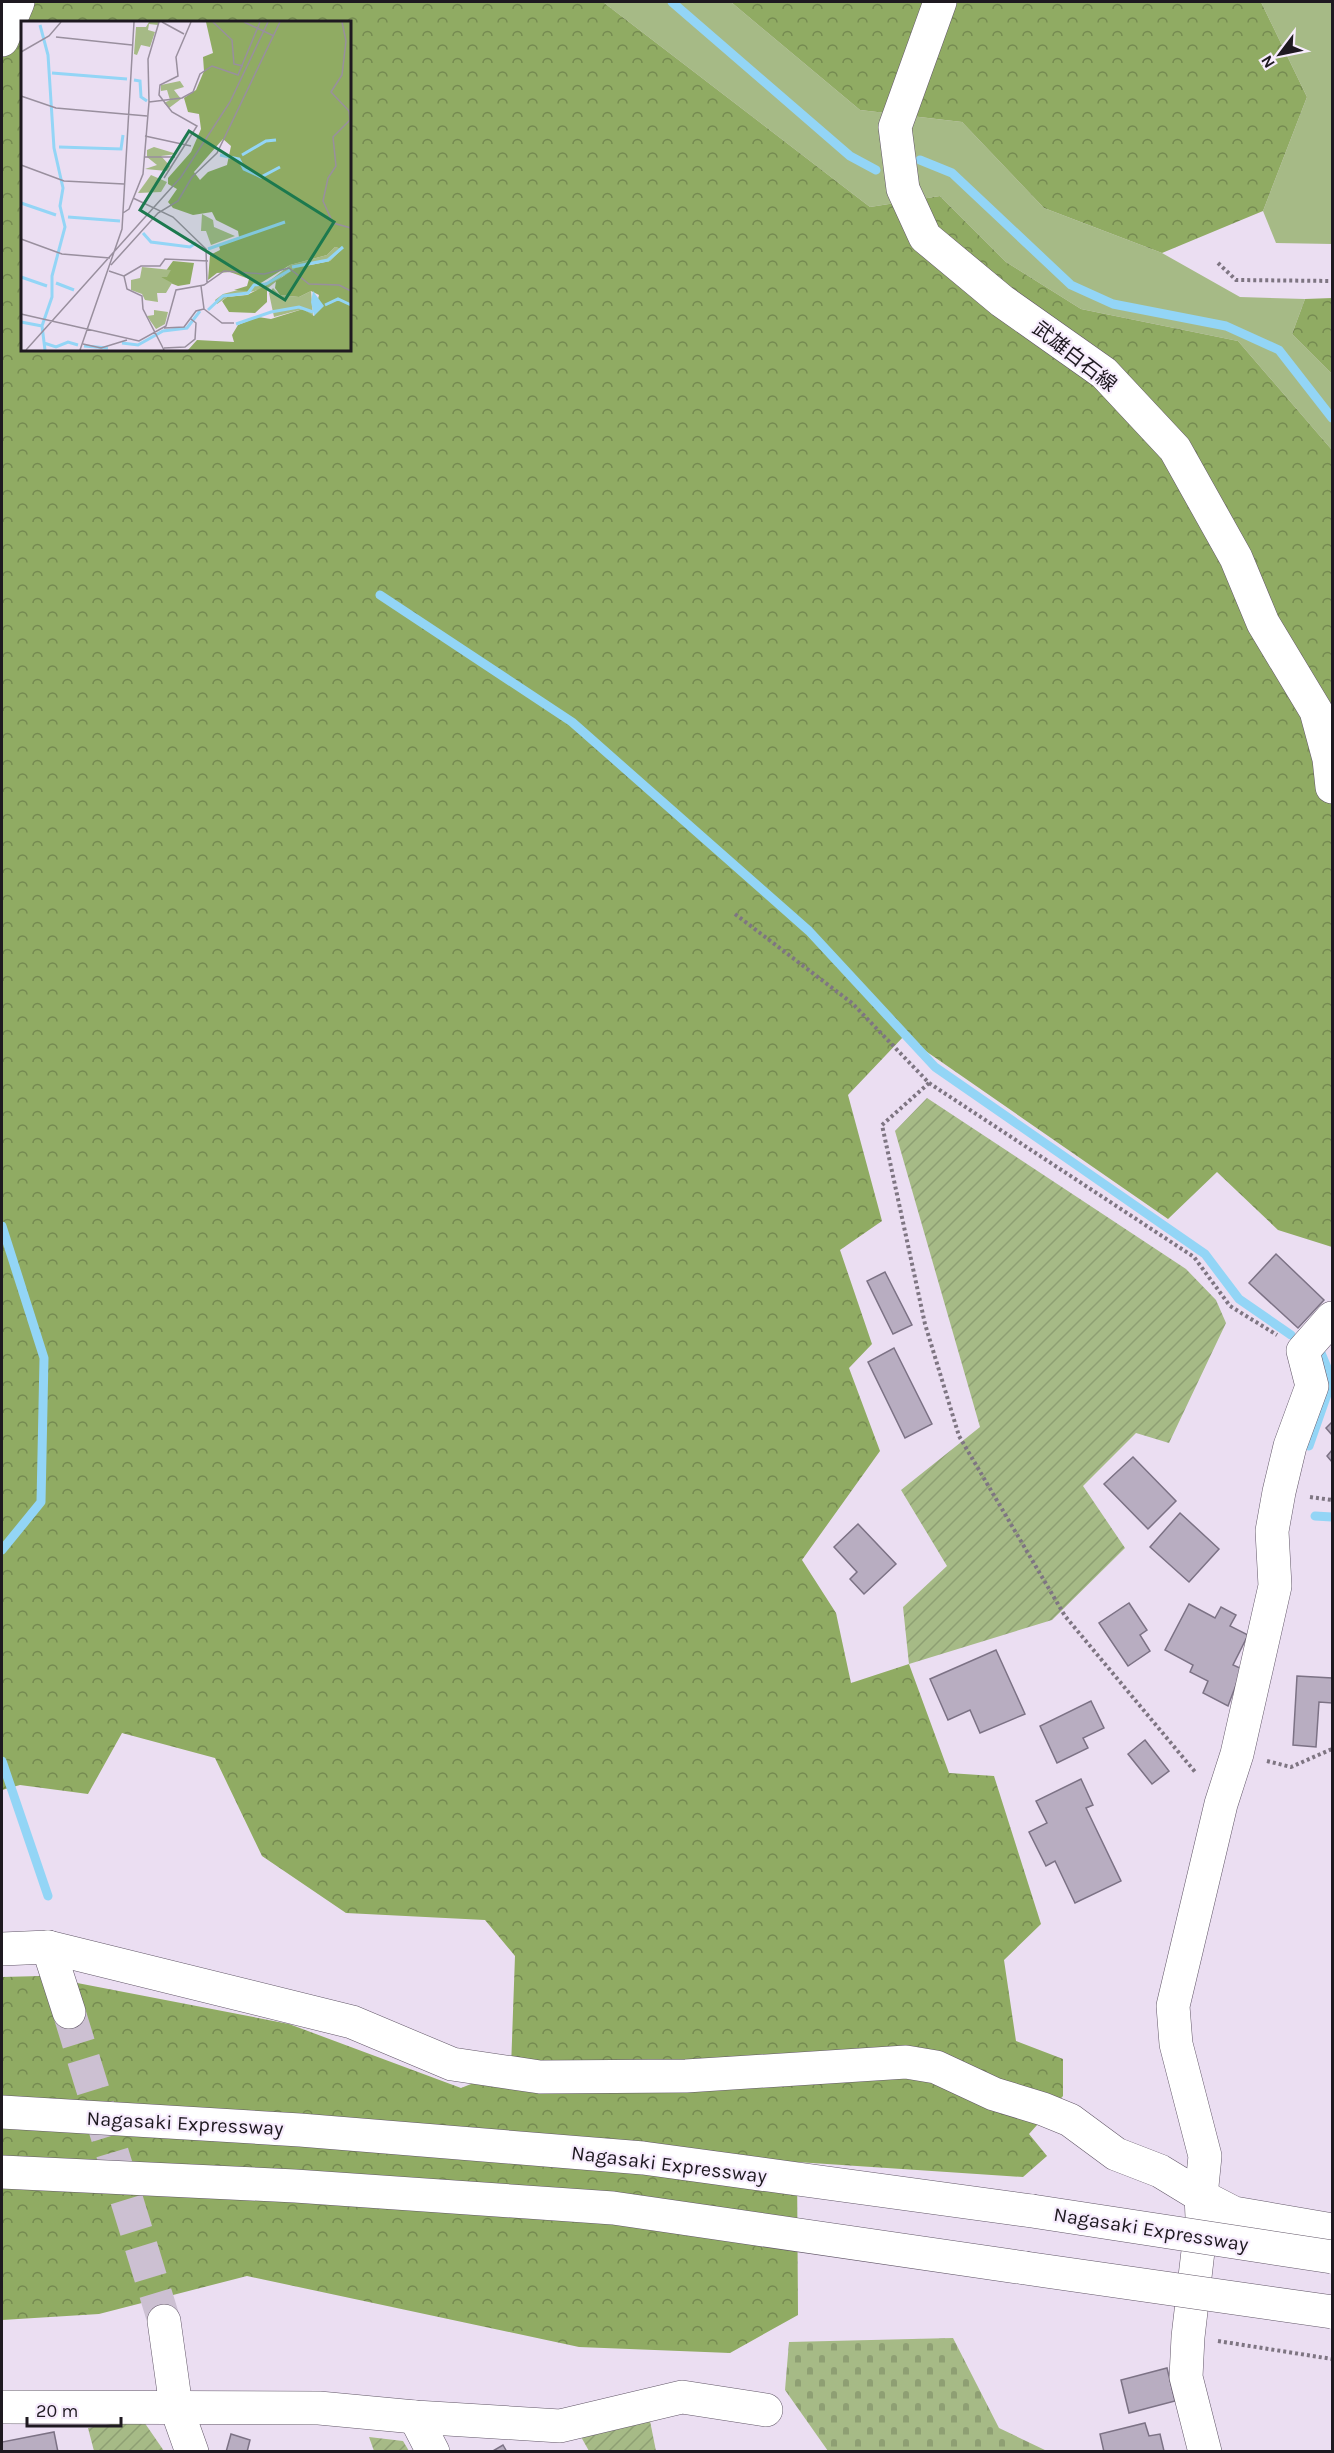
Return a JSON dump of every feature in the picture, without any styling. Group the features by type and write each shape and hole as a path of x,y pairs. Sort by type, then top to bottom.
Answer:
{"main road":[{"path":"2,40 18,2"},
{"name":"武雄白石線","path":"940,2 895,127 903,189 925,237 1002,301 1104,373 1175,449 1236,558 1263,623 1316,711 1329,759 1332,787"},
{"path":"1205,2451 1186,2377 1188,2337 1202,2217 1201,2196 1205,2156 1176,2044 1173,2006 1221,1804 1238,1754 1275,1586 1272,1531 1279,1492 1290,1446 1312,1386 1303,1351 1332,1318"},
{"path":"48,1947 69,2012"},
{"path":"2,1949 48,1947 352,2022 452,2064 540,2077 686,2076 906,2062 936,2067 994,2094 1070,2120 1116,2154 1160,2171 1234,2213 1332,2230"},
{"name":"Nagasaki Expressway","path":"2,2112 300,2130 643,2158 1032,2211 1332,2257"},
{"path":"2,2172 295,2186 613,2208 1332,2312"},
{"path":"164,2321 176,2407 192,2451"},
{"path":"2,2407 319,2408 415,2417 560,2426 682,2397 766,2410"},
{"path":"415,2417 433,2451"}],"path":[{"path":"1218,263 1236,280 1332,281"},
{"path":"735,914 852,1003 929,1083 1194,1257 1230,1306 1303,1351"},
{"path":"929,1083 882,1125 925,1324 959,1436 1065,1616 1221,1804"},
{"path":"1238,1754 1291,1767 1332,1749"},
{"path":"1188,2337 1332,2359"}],"green space":[{"path":"2,2 603,2 870,207 940,196 1006,262 1081,309 1238,341 1332,450 1332,1247 1278,1230 1217,1172 1168,1219 904,1036 848,1095 882,1221 840,1250 872,1344 849,1368 880,1451 802,1560 836,1613 851,1683 909,1664 949,1773 994,1776 1041,1924 1004,1960 1016,2041 1063,2059 1063,2096 1029,2134 1047,2156 1023,2177 797,2162 798,2315 730,2353 579,2347 247,2276 99,2314 2,2320 2,1977 41,1976 289,2024 461,2088 511,2068 515,1956 485,1920 346,1913 262,1856 215,1758 122,1733 88,1794 20,1785 2,1790"},
{"path":"603,2 731,2 860,110 962,122 1044,208 1162,253 1240,297 1305,299 1292,334 1332,374 1332,450 1238,341 1081,309 1006,262 940,196 870,207"},
{"path":"731,2 1261,2 1307,97 1263,211 1162,253 1044,208 962,122 860,110"},
{"path":"1261,2 1332,2 1332,244 1276,243 1263,211 1307,97"},
{"path":"1332,298 1332,374 1292,334 1305,299"},
{"path":"927,1098 1186,1269 1216,1300 1226,1323 1169,1443 1136,1433 1083,1486 1125,1548 1052,1620 909,1664 903,1607 947,1566 901,1490 980,1427 895,1131"},
{"path":"953,2338 999,2428 1047,2451 828,2451 785,2390 789,2342"},
{"path":"142,2419 164,2451 94,2451 88,2428"},
{"path":"650,2421 656,2451 589,2451 576,2428"},
{"path":"369,2437 403,2441 409,2451 374,2451"}],"building":[{"path":"1276,1254 1324,1300 1298,1328 1249,1283"},
{"path":"885,1272 912,1325 893,1334 867,1281"},
{"path":"894,1348 932,1424 905,1438 868,1362"},
{"path":"1332,1422 1332,1435 1326,1428"},
{"path":"1332,1450 1332,1462 1327,1456"},
{"path":"1133,1457 1176,1501 1148,1529 1104,1484"},
{"path":"1180,1513 1219,1549 1189,1582 1150,1547"},
{"path":"858,1524 896,1564 864,1594 850,1579 857,1572 834,1547"},
{"path":"1129,1603 1147,1630 1140,1635 1150,1651 1128,1666 1099,1623"},
{"path":"1189,1604 1215,1618 1221,1607 1236,1615 1230,1626 1248,1635 1233,1665 1242,1669 1228,1706 1203,1693 1208,1681 1190,1672 1193,1665 1165,1650"},
{"path":"996,1650 1025,1714 980,1733 970,1710 948,1720 930,1679"},
{"path":"1297,1676 1332,1678 1332,1703 1319,1702 1316,1747 1293,1745"},
{"path":"1091,1701 1104,1728 1083,1738 1088,1748 1057,1763 1040,1726"},
{"path":"1145,1740 1169,1771 1152,1784 1128,1754"},
{"path":"1081,1779 1093,1805 1086,1808 1121,1881 1075,1903 1055,1861 1046,1866 1029,1832 1047,1823 1036,1801"},
{"path":"1167,2368 1175,2401 1129,2413 1121,2380"},
{"path":"1145,2423 1149,2436 1160,2434 1164,2451 1104,2452 1100,2434"},
{"path":"54,2432 58,2452 2,2452 2,2442"},
{"path":"231,2434 250,2440 247,2452 226,2452"},
{"path":"503,2445 507,2452 491,2452"}],"waterway":[{"path":"672,2 850,156 876,170"},
{"path":"920,160 952,173 1071,285 1113,304 1226,326 1279,350 1332,418"},
{"path":"380,595 572,722 809,931 935,1067 1205,1254 1239,1299 1291,1335"},
{"path":"2,1226 44,1358 41,1502 2,1550"},
{"path":"1309,1446 1332,1380 1319,1348"},
{"path":"1315,1516 1332,1517"},
{"path":"2,1761 48,1896"}],"tunnel":[{"path":"69,2012 164,2321"}]}
